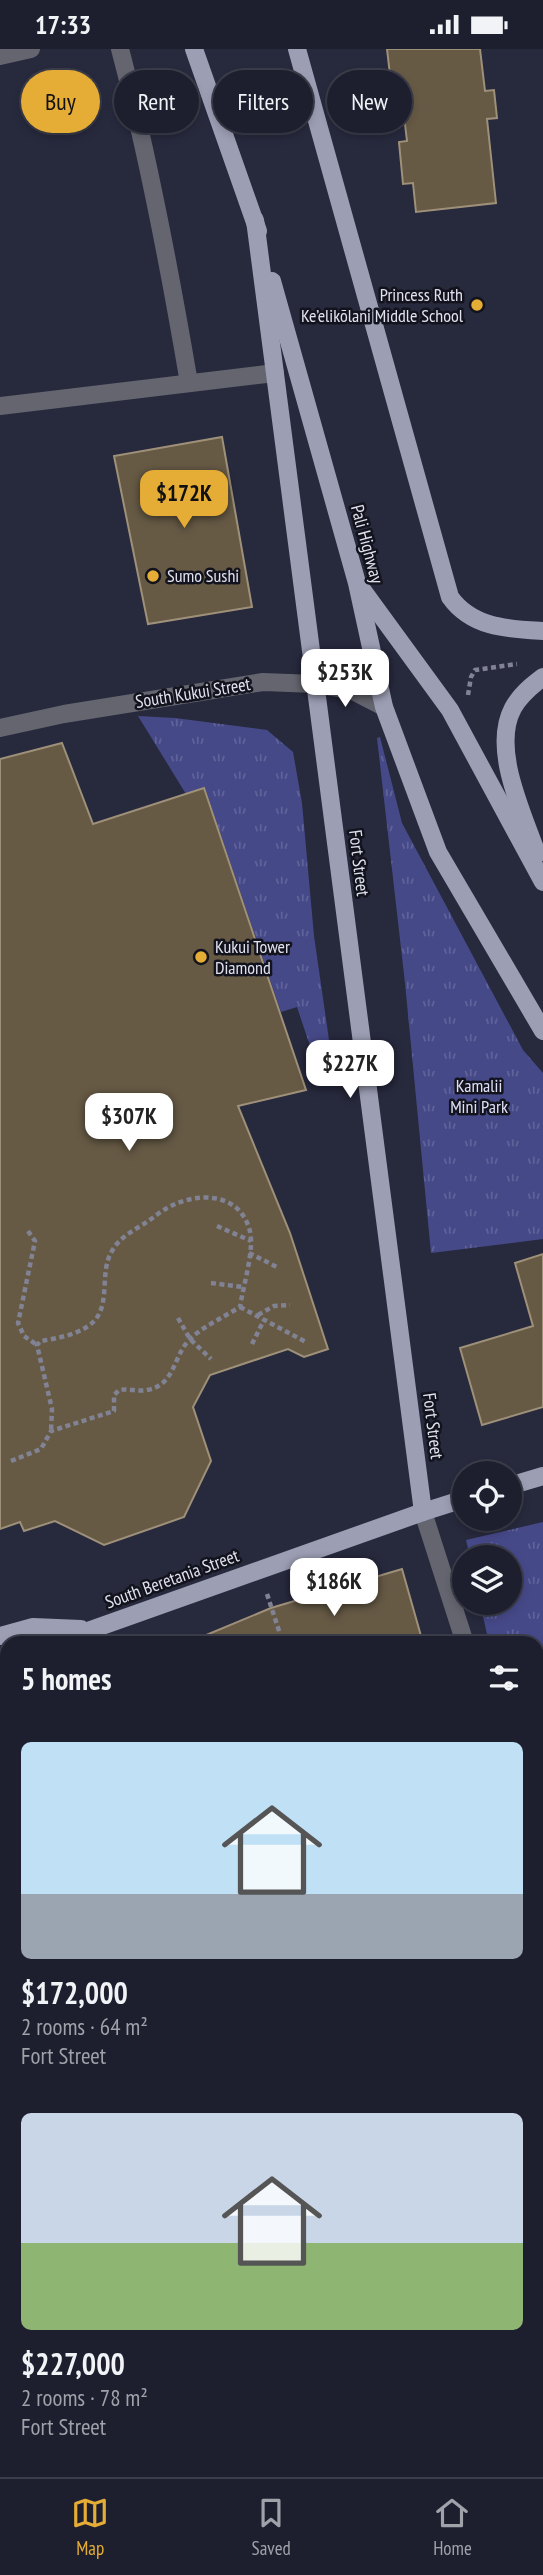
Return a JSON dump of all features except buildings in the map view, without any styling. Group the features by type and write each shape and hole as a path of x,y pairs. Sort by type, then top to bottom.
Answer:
{"main road":[{"name":"Pali Highway","path":"194,49 255,221 357,583 384,707 438,852 543,1031"},
{"path":"297,49 450,597 458,608 479,621 506,629 543,631"},
{"name":"Fort Street","path":"255,221 423,1511"},
{"path":"357,583 450,710 543,882"},
{"path":"543,677 526,690 513,706 506,723 505,741 512,781 543,870"},
{"path":"522,1482 543,1476"},
{"name":"South Beretania Street","path":"99,1636 260,1570 452,1503"},
{"path":"0,1636 33,1627 91,1636"}],"street":[{"path":"0,57 31,49"},
{"path":"120,49 155,195 189,383"},
{"path":"0,406 275,373"},
{"name":"South Kukui Street","path":"0,728 64,714 264,682 314,684 351,690 384,707"},
{"path":"423,1511 462,1636"}],"path":[{"path":"466,701 475,670 517,664"},
{"path":"37,1345 41,1341 80,1330 96,1319 111,1252 120,1240 166,1208 196,1198 213,1198 228,1201 240,1212 249,1227 251,1241 240,1307 190,1339 182,1350 175,1369 158,1385 148,1390 119,1390 113,1402 114,1411 51,1431"},
{"path":"217,1226 251,1241"},
{"path":"11,1461 41,1449 51,1431 52,1409 37,1345 24,1336 18,1323 35,1241 28,1231"},
{"path":"249,1253 277,1267"},
{"path":"211,1283 243,1287"},
{"path":"257,1316 274,1306 290,1305"},
{"path":"240,1307 306,1342"},
{"path":"178,1318 190,1339 211,1359"},
{"path":"252,1344 264,1320"},
{"path":"260,1570 281,1636"}],"green space":[{"path":"138,716 267,730 293,752 302,803 314,936 329,1040 312,1052 297,1007 281,1012 205,788 186,794"},
{"name":"Kamalii Mini Park","path":"380,737 402,823 523,1050 543,1073 543,1239 431,1253 405,983 377,738"},
{"path":"543,1522 543,1636 487,1636 483,1615 522,1615 522,1545 467,1545 466,1540 504,1531 522,1531 522,1527"}],"place":[{"name":"Princess Ruth Ke’elikōlani Middle School","path":"477,305"},
{"name":"Sumo Sushi","path":"153,576"},
{"name":"Kukui Tower Diamond","path":"201,957"}]}
